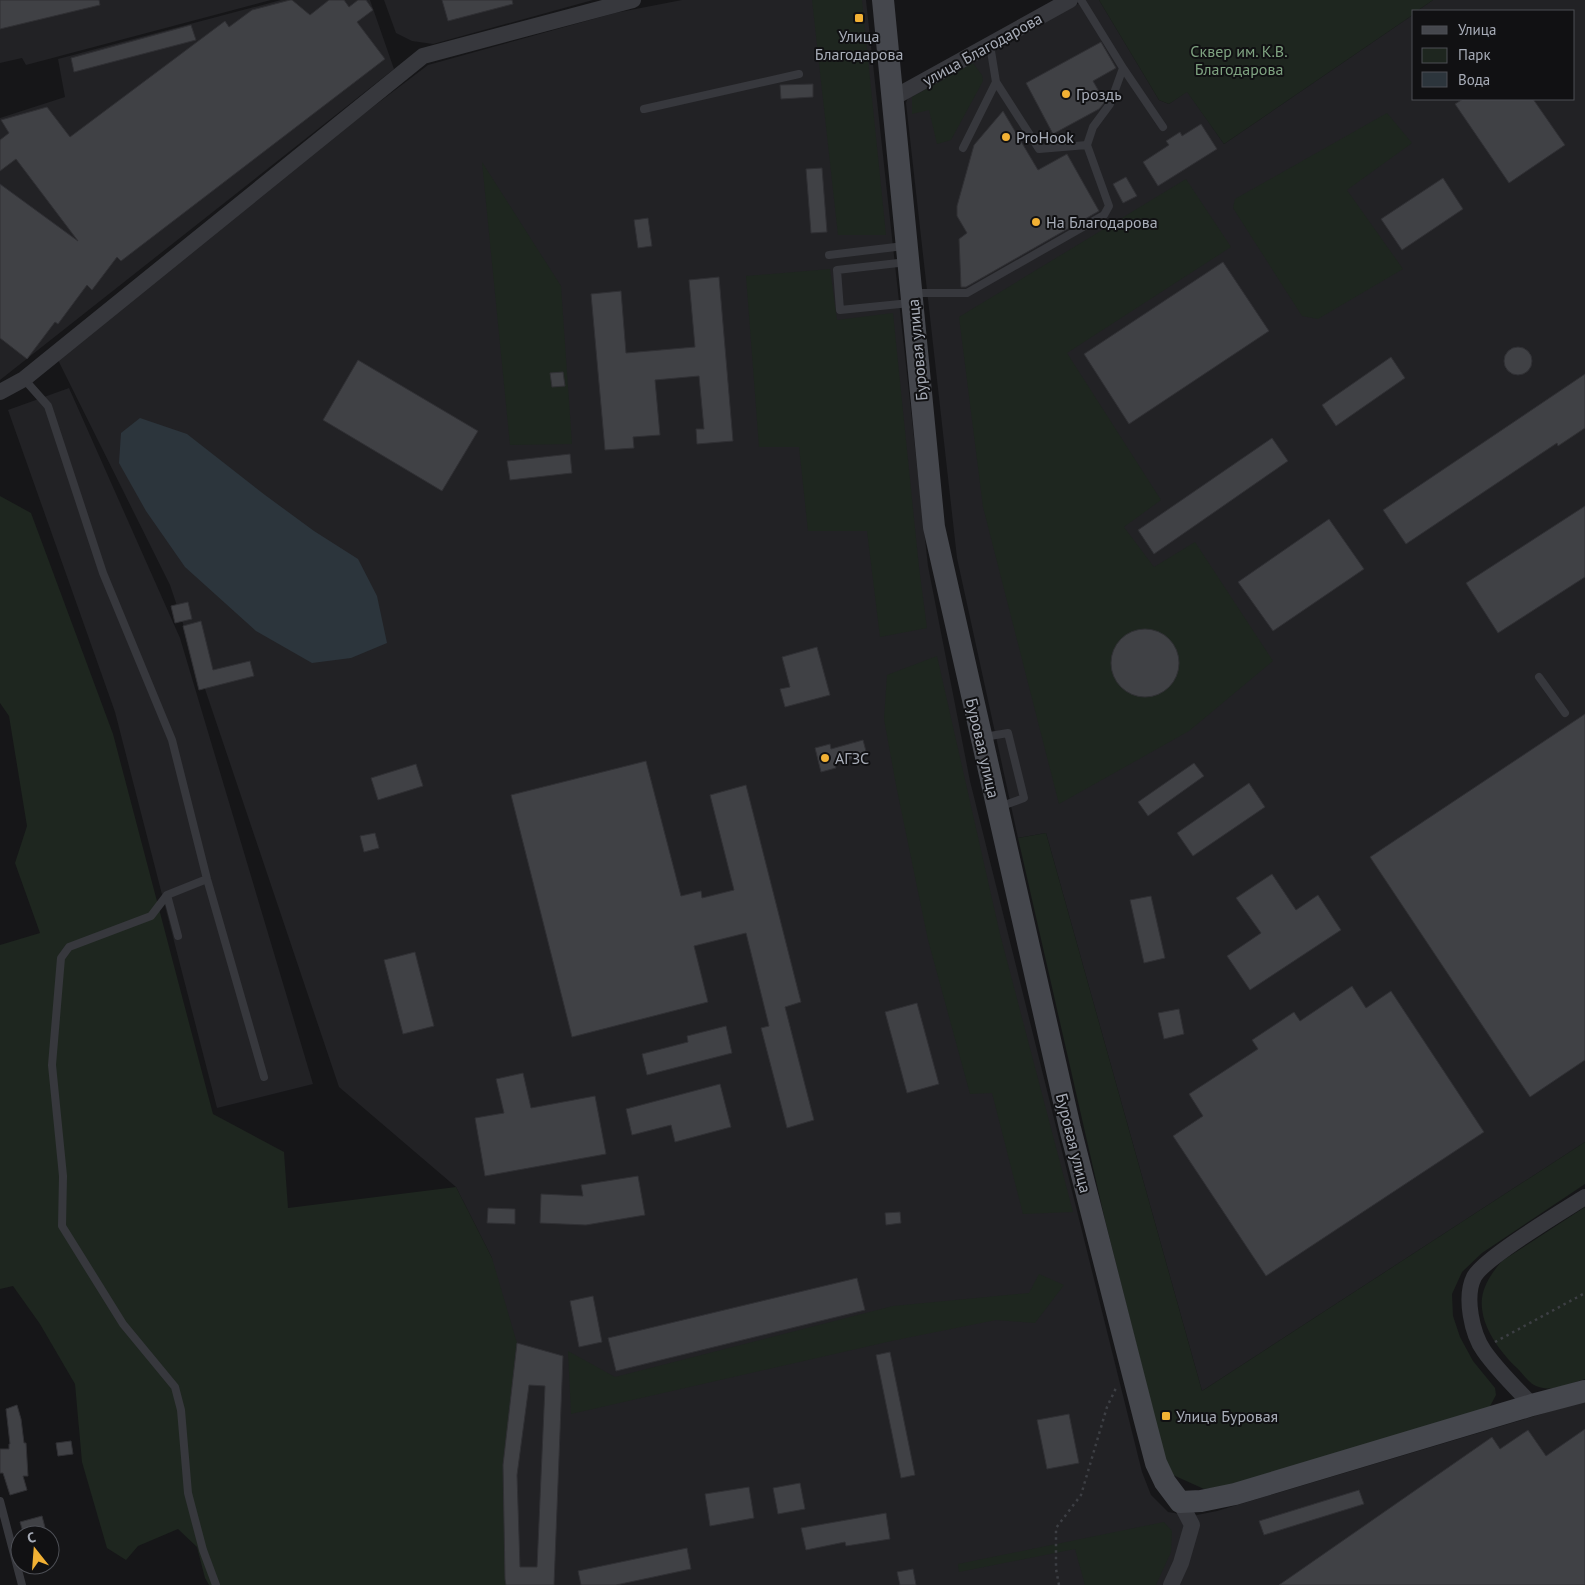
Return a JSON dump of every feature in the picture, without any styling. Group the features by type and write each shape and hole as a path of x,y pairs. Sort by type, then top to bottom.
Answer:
{"main road":[{"name":"Буровая улица","path":"883,0 934,528 1070,1128 1156,1463 1165,1482 1180,1502"},
{"path":"1180,1502 1201,1501 1235,1494 1532,1405 1585,1391"}],"street":[{"path":"0,392 24,379 423,56 633,0"},
{"name":"улица Благодарова","path":"893,98 1070,0"},
{"path":"1532,1405 1483,1349 1472,1322 1469,1301 1474,1277 1491,1260 1585,1196"},
{"path":"1171,1585 1181,1563 1192,1525 1180,1502"}],"lane":[{"path":"1081,0 1123,68 1164,127"},
{"path":"990,45 996,82 1039,150 1087,145"},
{"path":"908,253 837,270 840,310 912,298 967,293 1104,215 1109,206 1087,145 1093,128 1110,104 1123,68"},
{"path":"644,109 799,74"},
{"path":"962,148 996,82"},
{"path":"829,255 908,253"},
{"path":"24,379 48,406 104,573 172,740 207,879 264,1077"},
{"path":"1539,677 1565,713"},
{"path":"207,879 167,895 151,916 68,947 61,958 52,1065 63,1176 62,1226 123,1324 175,1387 181,1410 188,1493 216,1585"},
{"path":"167,895 178,936"},
{"path":"0,1501 22,1585"}],"path":[{"path":"1483,1349 1585,1293"},
{"path":"1059,1585 1056,1569 1056,1528 1081,1495 1107,1407 1116,1388"}],"shaded area":[{"path":"0,0 271,0 26,65 22,58 0,63"},
{"path":"281,0 370,0 394,69 0,380 0,118 65,97 58,59"},
{"path":"384,0 593,0 433,44 412,41 396,33"},
{"path":"682,0 866,0 928,566 970,781 1142,1472 1151,1495 1168,1512 1192,1516 1217,1511 1585,1401 1585,1585 506,1585 503,1465 492,1258 456,1187 339,1087 170,585 53,350 428,65 615,13"},
{"path":"1085,0 1099,0 1159,100 1169,104 1187,91 1224,144 1412,15 1412,100 1575,100 1575,10 1418,10 1433,0 1585,0 1585,1142 1202,1391 1046,833 1018,838 957,558 906,103 908,97 915,91"},
{"path":"69,388 180,638 313,1084 217,1108 115,712 8,410"}],"green space":[{"path":"812,0 862,0 886,235 838,235"},
{"name":"Сквер им. К.В. Благодарова","path":"1099,0 1433,0 1418,10 1412,10 1412,15 1224,144 1187,92 1169,104 1159,100"},
{"path":"973,63 982,75 983,81 951,140 937,144 929,110 912,114 912,97"},
{"path":"1387,113 1412,143 1347,190 1403,269 1318,319 1302,316 1233,208 1235,199"},
{"path":"482,162 561,286 572,444 510,445"},
{"path":"1186,179 1231,247 1067,353 1161,500 1124,527 1154,567 1195,542 1273,661 1189,731 1059,804 983,507 959,317"},
{"path":"830,269 837,320 893,313 927,628 880,637 867,531 808,531 799,447 759,447 746,276"},
{"path":"0,496 31,513 113,734 213,1114 284,1152 288,1208 456,1187 492,1258 517,1343 503,1465 506,1585 209,1585 205,1578 197,1547 178,1529 138,1546 126,1560 107,1548 82,1462 75,1384 40,1324 13,1286 0,1289 0,945 40,933 15,863 27,826 9,716 0,703"},
{"path":"937,656 1000,934 1073,1212 1023,1214 992,1093 970,1094 928,940 884,719 887,675"},
{"path":"1046,833 1202,1391 1585,1142 1585,1184 1482,1253 1462,1272 1452,1294 1453,1316 1460,1337 1473,1361 1495,1388 1496,1395 1489,1408 1229,1486 1204,1489 1173,1475 1165,1458 1105,1220 1018,838"},
{"path":"1585,1207 1585,1379 1561,1387 1542,1388 1529,1381 1497,1345 1484,1318 1482,1308 1483,1293 1489,1278 1502,1261"},
{"path":"1039,1274 1064,1285 1035,1323 996,1320 896,1340 571,1414 568,1351 615,1377 893,1306 1029,1293"},
{"path":"1164,1522 1172,1531 1171,1552 1156,1585 1085,1585 1075,1549 959,1572 958,1564"}],"water":[{"path":"140,418 187,434 314,531 358,559 377,596 387,643 351,658 312,663 256,631 185,567 146,511 119,463 121,433"}],"building":[{"path":"0,0 99,0 100,5 0,29"},
{"path":"290,0 310,15 329,0 344,0 349,7 358,0 366,0 373,10 357,22 385,59 121,261 117,257 92,290 87,285 58,324 55,322 27,359 0,338 0,184 78,241 16,159 0,171 0,140 9,133 1,120 47,107 70,137 225,21 229,27 252,10"},
{"path":"442,0 512,0 513,4 448,21"},
{"path":"191,25 196,40 74,72 71,58"},
{"name":"Гроздь","path":"1101,42 1116,68 1093,81 1105,102 1099,109 1053,134 1026,83"},
{"path":"813,84 813,97 781,99 780,85"},
{"path":"1461,100 1534,100 1565,145 1509,183 1455,104"},
{"path":"1003,111 1038,170 1067,154 1099,211 966,287 961,287 959,239 967,233 957,216 957,206 974,145"},
{"path":"1201,124 1217,149 1158,186 1143,162 1169,145 1166,141 1180,132 1182,136"},
{"path":"822,168 827,232 811,233 806,169"},
{"path":"1126,177 1137,196 1123,203 1113,184"},
{"path":"1443,178 1463,209 1402,250 1381,219"},
{"path":"648,218 652,246 638,248 634,220"},
{"path":"1223,262 1269,331 1129,424 1084,354"},
{"path":"719,277 733,441 697,444 696,429 704,429 699,376 655,380 660,435 633,437 634,448 605,450 591,294 621,291 626,353 695,347 689,280"},
{"path":"1518,347 1528,351 1532,361 1528,371 1518,375 1508,371 1504,361 1508,351"},
{"path":"1391,357 1405,378 1336,426 1322,405"},
{"path":"358,360 478,431 442,491 323,420"},
{"path":"563,372 565,386 552,387 550,373"},
{"path":"1585,374 1585,428 1558,446 1557,443 1406,544 1383,510"},
{"path":"1272,438 1288,461 1154,554 1138,530"},
{"path":"570,454 572,473 510,480 507,461"},
{"path":"1585,506 1585,577 1498,633 1466,583"},
{"path":"1329,519 1364,569 1273,631 1238,582"},
{"path":"188,602 192,619 175,623 171,606"},
{"path":"201,621 213,670 250,661 254,676 199,690 183,626"},
{"path":"1145,629 1158,632 1169,639 1176,650 1179,663 1176,676 1169,687 1158,694 1145,697 1132,694 1121,687 1114,676 1111,663 1114,650 1121,639 1132,632"},
{"path":"817,647 830,695 785,707 780,689 790,687 782,657"},
{"path":"1585,714 1585,1060 1530,1097 1370,857"},
{"path":"863,740 867,755 834,763 836,768 821,772 815,748 830,744 831,749"},
{"path":"646,761 681,896 701,891 702,898 734,890 710,795 746,785 801,1002 785,1007 814,1120 787,1128 761,1028 769,1026 746,933 694,946 708,1002 572,1037 511,795"},
{"path":"1194,763 1204,776 1148,816 1138,802"},
{"path":"416,764 423,786 378,800 371,778"},
{"path":"1249,783 1265,807 1193,856 1177,833"},
{"path":"375,833 379,848 364,852 360,836"},
{"path":"1272,874 1296,910 1318,895 1341,930 1250,990 1227,956 1261,933 1236,898"},
{"path":"1151,896 1165,958 1144,963 1130,900"},
{"path":"415,952 434,1026 403,1034 384,960"},
{"path":"1352,986 1366,1008 1391,991 1484,1132 1266,1276 1173,1136 1203,1116 1189,1094 1258,1049 1252,1040 1294,1012 1300,1021"},
{"path":"917,1003 939,1084 907,1093 885,1012"},
{"path":"1179,1009 1184,1034 1164,1039 1158,1013"},
{"path":"726,1026 732,1053 647,1075 642,1054 688,1042 687,1036"},
{"path":"523,1073 531,1108 595,1096 606,1154 485,1176 475,1118 504,1113 496,1079"},
{"path":"720,1084 731,1127 675,1142 671,1125 632,1135 626,1109"},
{"path":"638,1176 645,1215 586,1225 540,1223 541,1194 583,1196 581,1185"},
{"path":"488,1208 515,1209 515,1224 487,1223"},
{"path":"900,1212 901,1223 886,1225 885,1213"},
{"path":"857,1278 865,1310 616,1371 608,1338"},
{"path":"593,1296 602,1342 579,1347 570,1301"},
{"path":"517,1343 563,1356 554,1585 506,1585 503,1465","holes":["529,1385 545,1386 537,1567 520,1567 517,1475"]},
{"path":"890,1352 915,1475 901,1478 876,1355"},
{"path":"17,1405 24,1443 26,1443 28,1476 23,1476 27,1490 10,1495 3,1473 0,1473 0,1449 9,1449 10,1444 6,1409"},
{"path":"1069,1414 1079,1463 1047,1469 1037,1420"},
{"path":"1585,1429 1585,1585 1279,1585 1492,1437 1500,1449 1528,1430 1546,1456"},
{"path":"71,1441 73,1454 58,1456 56,1443"},
{"path":"800,1483 805,1509 778,1514 773,1488"},
{"path":"749,1487 754,1518 710,1526 705,1494"},
{"path":"1359,1490 1364,1504 1264,1535 1259,1521"},
{"path":"886,1513 890,1539 846,1546 845,1542 806,1550 801,1528"},
{"path":"42,1516 44,1525 21,1525 20,1522"},
{"path":"687,1548 691,1569 616,1585 581,1585 578,1571"},
{"path":"913,1569 916,1585 900,1585 897,1572"}],"place":[{"name":"Улица Благодарова","path":"859,18"},
{"name":"Гроздь","path":"1066,94"},
{"name":"ProHook","path":"1006,137"},
{"name":"На Благодарова","path":"1036,222"},
{"name":"АГЗС","path":"825,758"},
{"name":"Улица Буровая","path":"1166,1416"}]}
